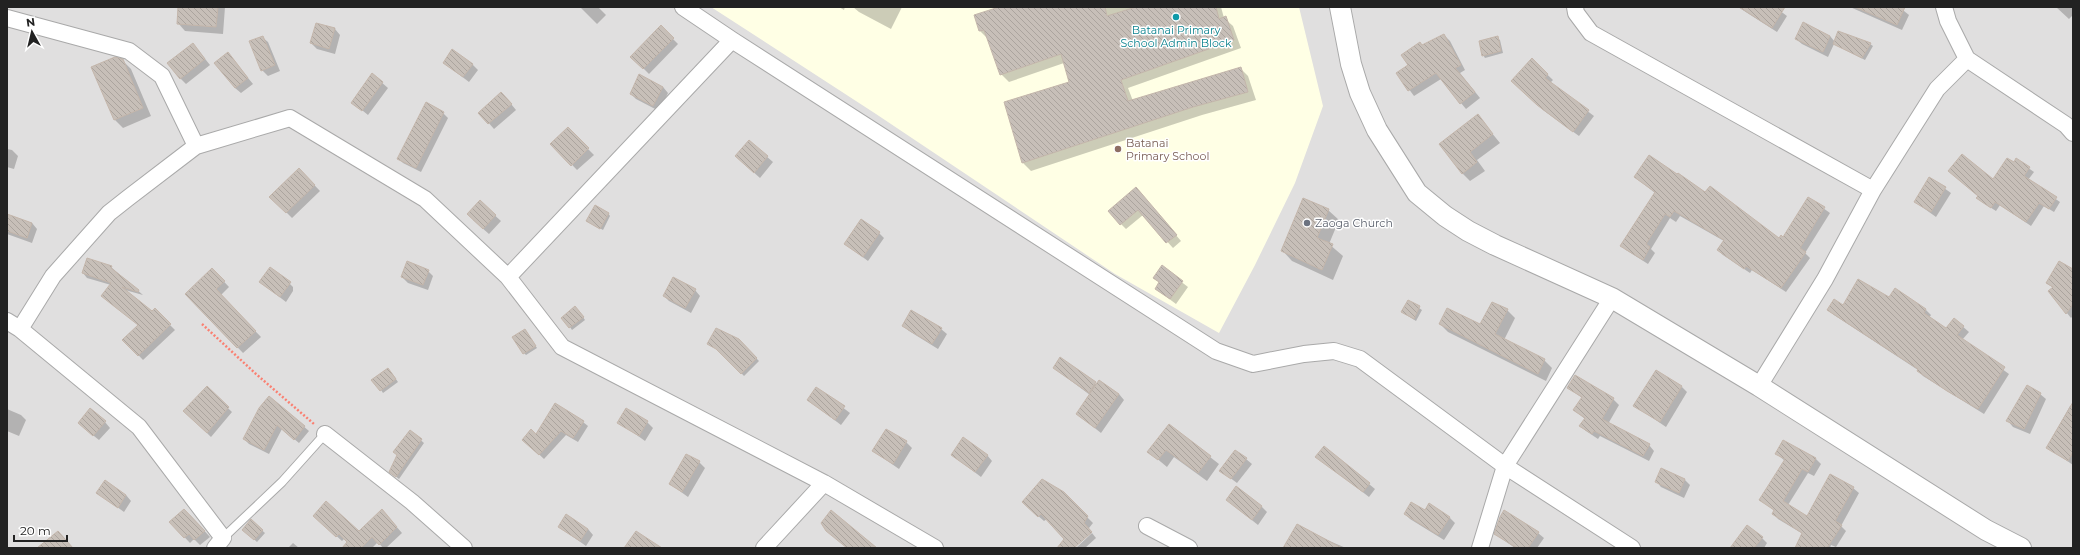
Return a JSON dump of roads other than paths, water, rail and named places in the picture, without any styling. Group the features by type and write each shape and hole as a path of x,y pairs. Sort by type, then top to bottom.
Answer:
{"street":[{"path":"683,7 1216,351 1253,364 1304,354 1334,351 1360,359 1505,466 1632,548"},
{"path":"1340,7 1351,64 1360,93 1377,130 1416,193 1445,216 1468,231 1495,245 1612,298 1759,386 1986,530 2021,548"},
{"path":"1575,7 1576,13 1591,33 1873,190"},
{"path":"1944,7 1948,22 1967,58 2066,125 2073,133"},
{"path":"7,18 129,51 162,76 196,146"},
{"path":"508,276 732,40"},
{"path":"1759,386 1825,279 1873,190 1937,89 1967,58"},
{"path":"219,543 139,427 14,325 52,276 109,213 196,146 290,118 403,184 425,199 508,276 562,348 824,483 935,548"},
{"path":"1480,548 1505,466 1612,298"},
{"path":"326,434 412,502 464,548"},
{"path":"764,548 824,483"},
{"path":"1147,526 1189,548"}],"lane":[{"path":"219,543 282,482 326,434"}],"place":[{"name":"Batanai Primary School Admin Block","path":"1176,17"},
{"name":"Batanai Primary School","path":"1118,149"},
{"name":"Zaoga Church","path":"1307,223"}]}
